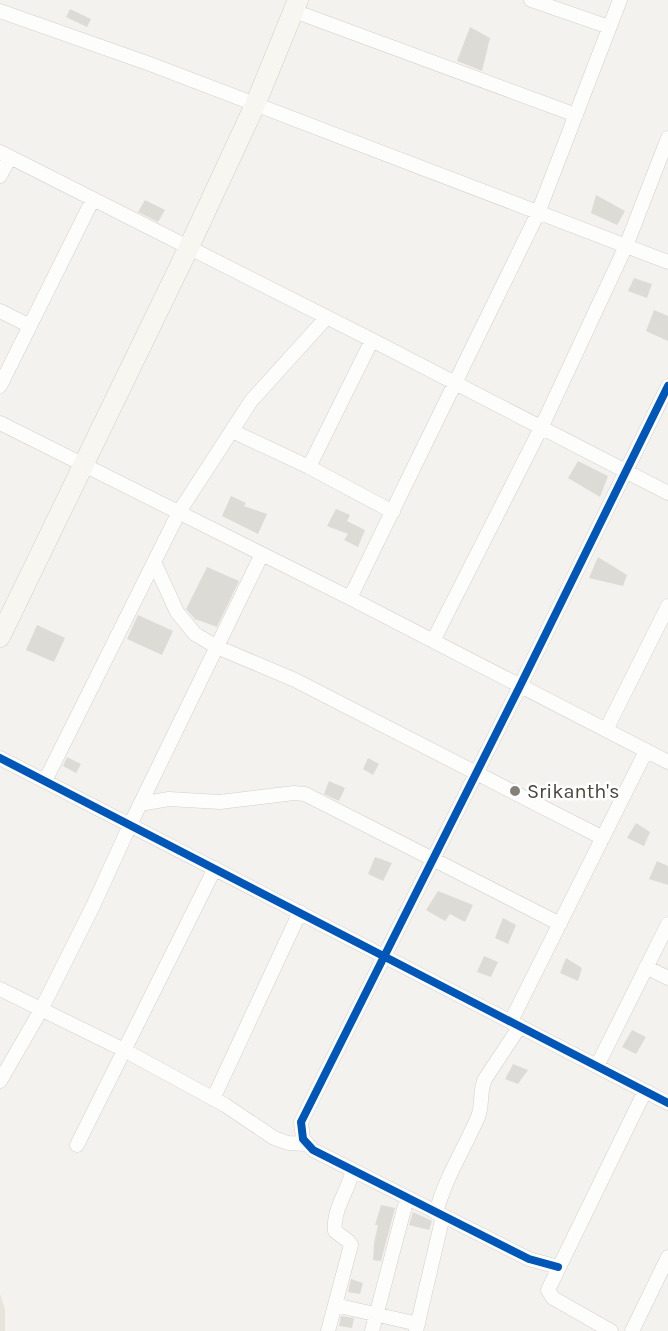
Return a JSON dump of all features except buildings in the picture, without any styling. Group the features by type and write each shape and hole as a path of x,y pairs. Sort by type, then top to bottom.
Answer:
{"main road":[{"path":"0,637 189,247 255,105 296,6"}],"street":[{"path":"531,0 609,27"},
{"path":"350,598 538,213 620,0"},
{"path":"296,6 576,115"},
{"path":"0,11 150,64 668,262"},
{"path":"433,641 541,428 626,246 668,138"},
{"path":"0,176 5,155 327,317 668,493"},
{"path":"0,386 93,199"},
{"path":"0,311 30,326"},
{"path":"45,781 179,512 256,395 327,317"},
{"path":"309,467 372,340"},
{"path":"558,1267 529,1260 312,1150 306,1144 301,1132 303,1116 668,386"},
{"path":"0,423 350,598 668,762"},
{"path":"232,431 309,467 393,512"},
{"path":"0,1081 41,1010 93,906 262,554"},
{"path":"154,562 181,619 195,634 217,647 295,680 603,838"},
{"path":"606,730 668,606"},
{"path":"335,1305 417,1328 443,1188 479,1115 482,1084 515,1024 560,924 646,751"},
{"path":"0,758 668,1103"},
{"path":"140,804 162,799 220,802 299,793 312,796 560,924"},
{"path":"76,1145 215,868"},
{"path":"213,1099 300,912"},
{"path":"597,1066 668,924"},
{"path":"646,967 668,978"},
{"path":"0,990 124,1050 213,1099 280,1141 306,1144"},
{"path":"610,1331 549,1294 549,1286 645,1091"},
{"path":"328,1331 351,1245 335,1231 334,1223 349,1187 353,1170"},
{"path":"372,1331 407,1198"},
{"path":"632,1331 668,1257"}],"shaded area":[{"path":"0,1294 5,1309 5,1331 0,1331"}],"cycle path":[{"path":"558,1267 529,1259 313,1150 303,1139 301,1122 668,386"},
{"path":"0,758 668,1103"}],"place":[{"name":"Srikanth's","path":"515,791"}]}
